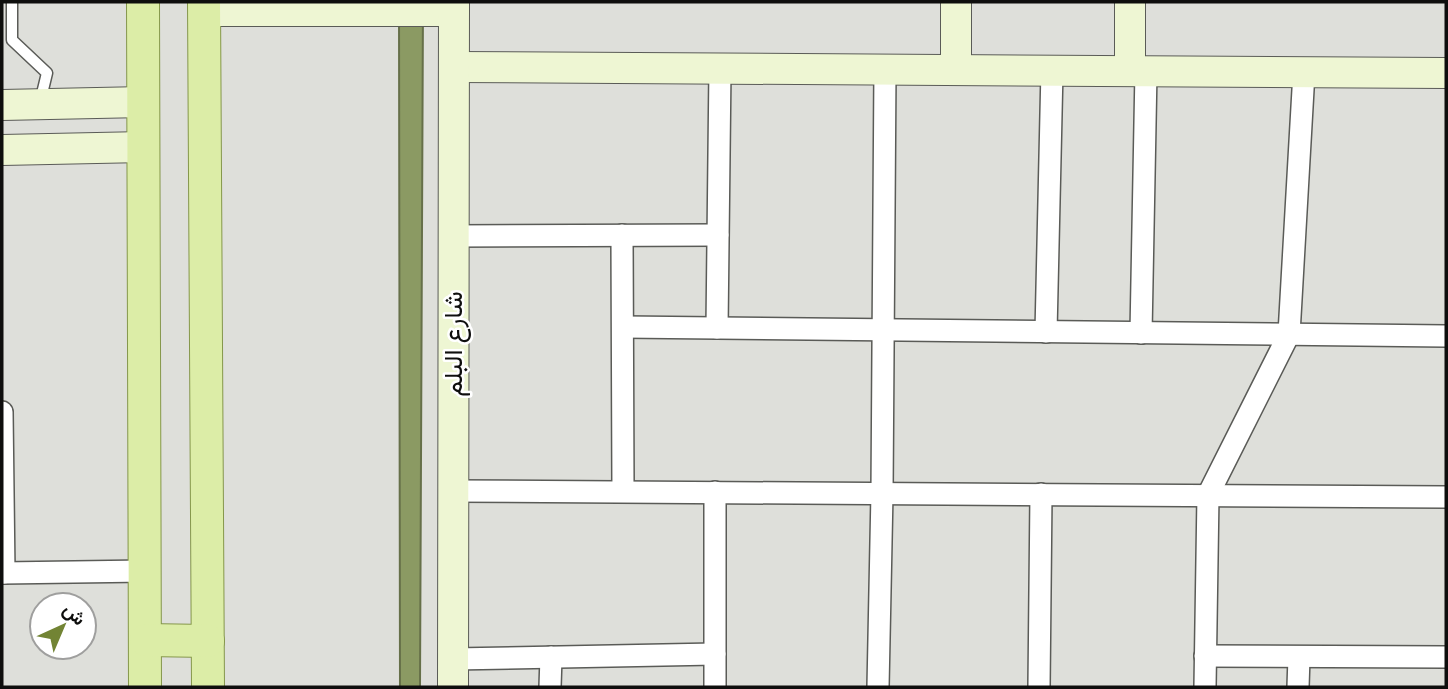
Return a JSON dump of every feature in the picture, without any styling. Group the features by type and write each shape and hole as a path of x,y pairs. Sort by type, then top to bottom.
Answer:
{"main road":[{"path":"143,2 145,687"},
{"path":"204,7 208,687"},
{"path":"146,640 208,641"}],"street":[{"path":"956,2 956,70"},
{"path":"1130,2 1138,71 1141,333"},
{"path":"204,7 454,6"},
{"name":"شارع البلم","path":"453,673 454,6"},
{"path":"454,67 1446,73"},
{"path":"717,328 720,68"},
{"path":"878,687 885,69"},
{"path":"1046,332 1052,70"},
{"path":"1205,687 1208,495 1289,334 1304,72"},
{"path":"2,106 144,102"},
{"path":"2,150 144,147"},
{"path":"453,236 718,235"},
{"path":"622,236 623,491"},
{"path":"623,327 1446,336"},
{"path":"2,412 3,573 146,571"},
{"path":"453,491 1446,497"},
{"path":"715,492 715,687"},
{"path":"1040,687 1041,494"},
{"path":"453,673 551,657 715,654"},
{"path":"1205,656 1446,657"},
{"path":"550,687 551,657"},
{"path":"1298,687 1299,657"}],"lane":[{"path":"12,2 12,40 47,73 39,105"}],"shaded area":[{"path":"399,2 423,2 420,687 400,687"}]}
